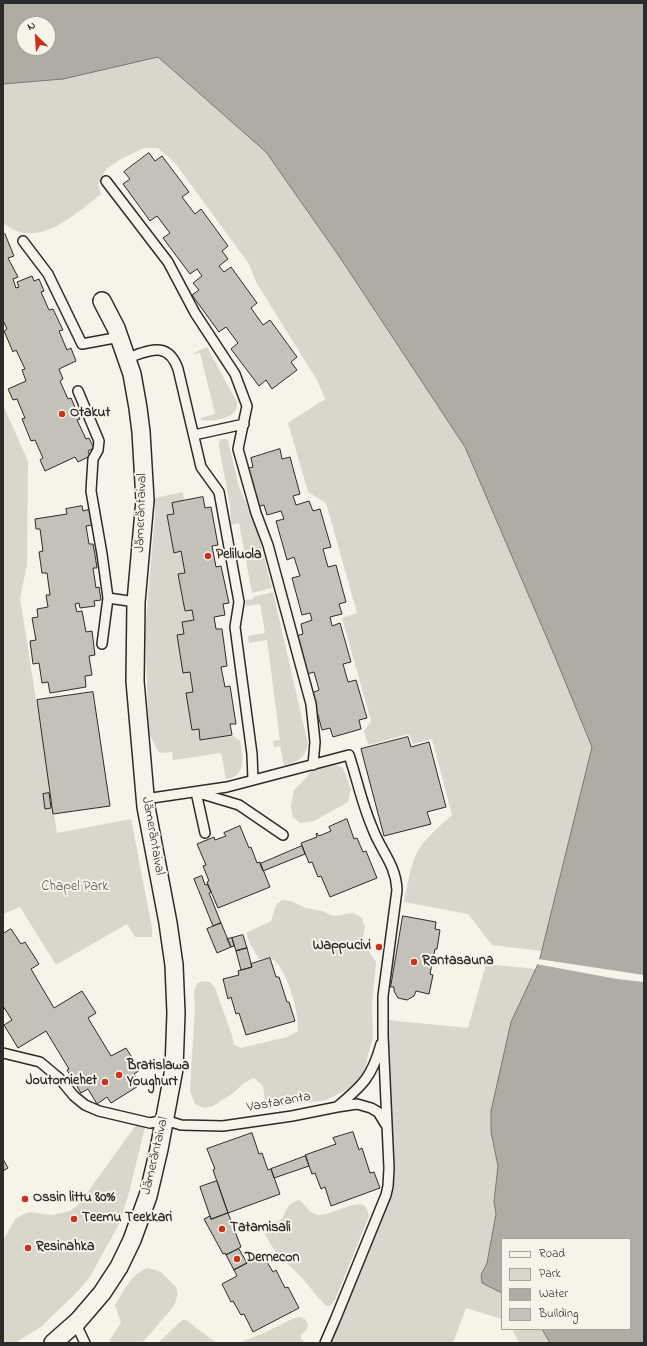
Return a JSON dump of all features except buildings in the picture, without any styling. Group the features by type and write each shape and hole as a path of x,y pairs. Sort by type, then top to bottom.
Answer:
{"street":[{"name":"Jämeräntaival","path":"53,1343 76,1324 102,1293 120,1267 132,1240 148,1196 165,1120 174,1069 176,1013 174,965 168,923 145,800 135,680 134,655 136,602 144,521 145,489 138,408 132,374 120,337 102,301"}],"lane":[{"path":"106,181 168,262 195,313 235,374 247,406 238,449 256,513 268,545 311,704 315,742 313,765"},
{"path":"23,241 48,274 82,344 120,337"},
{"path":"127,358 152,350 162,350 173,358 178,369 201,467 219,492 239,602 235,627 252,754 252,780"},
{"path":"78,391 99,441 98,450 93,459 91,491 108,598 102,644"},
{"path":"194,435 244,424"},
{"path":"108,598 136,602"},
{"path":"145,800 228,787 349,756 372,830 389,860 396,877 397,890 383,996 383,1036 389,1168 388,1186 386,1195 325,1343"},
{"path":"196,792 205,833"},
{"path":"196,792 239,805 283,835"},
{"path":"338,1107 356,1092 370,1076 383,1036"},
{"path":"3,1053 40,1062 59,1078 74,1096 85,1105 99,1111 150,1123 165,1120"},
{"name":"Vastaranta","path":"165,1120 181,1125 223,1126 292,1116 357,1104 371,1108 378,1112 387,1128"},
{"path":"76,1324 85,1343"}],"green space":[{"path":"3,3 47,16 16,16 16,56 56,56 56,19 226,69 644,701 502,1238 501,1238 501,1319 466,1308 453,1343 330,1343 392,1191 394,1159 387,1020 468,1028 486,964 536,969 542,951 492,945 468,914 404,902 410,872 416,854 428,838 452,815 432,739 413,744 409,734 368,745 364,731 371,721 342,618 357,613 326,503 308,492 288,423 325,399 317,380 256,282 249,264 175,163 158,148 144,148 121,159 106,169 98,184 101,194 67,220 55,227 42,232 29,233 16,231 3,223"},
{"path":"207,347 237,402 237,408 230,416 218,420 201,420 201,418 215,414 200,353 192,354"},
{"name":"Chapel Park","path":"3,405 28,461 27,565 20,598 57,833 131,819 152,928 152,937 135,937 127,924 56,965 20,907 3,914"},
{"path":"221,439 226,439 228,441 239,487 256,526 272,588 252,593 239,523 231,525 230,505 219,447"},
{"path":"183,492 184,501 174,514 167,516 174,552 181,551 185,573 178,574 185,611 192,610 194,620 182,622 193,692 186,693 192,730 199,729 200,740 232,735 240,741 242,765 237,774 226,779 221,753 173,760 172,752 162,753 158,751 149,734 145,633 155,498"},
{"path":"273,592 308,744 305,753 300,759 293,763 284,765 280,746 274,747 273,741 280,740 267,640 249,643 248,636 265,633 260,604 246,606 245,600 253,599 253,597"},
{"path":"336,765 343,768 351,789 348,802 314,821 300,823 292,816 291,805 294,790 312,770"},
{"path":"282,900 291,901 306,908 322,911 333,916 353,913 362,918 365,928 362,940 376,962 372,1005 373,1038 368,1054 365,1072 348,1089 326,1100 277,1107 265,1101 263,1086 254,1078 244,1083 232,1094 213,1106 204,1108 195,1104 190,1091 195,1007 194,991 197,984 201,981 210,982 215,988 232,1035 234,1045 241,1048 287,1037 298,1031 295,1007 284,974 278,964 271,958 259,959 250,944 246,933 271,921 276,905"},
{"path":"136,1125 145,1127 129,1193 120,1222 90,1277 77,1292 41,1327 15,1343 3,1343 3,1238 16,1218 29,1212 52,1215 70,1211 79,1204"},
{"path":"299,1200 310,1211 318,1215 323,1215 358,1204 363,1205 366,1208 369,1216 335,1300 330,1306 327,1306 316,1295 303,1279 280,1256 265,1234 271,1226 283,1218 290,1204"},
{"path":"148,1268 161,1272 176,1287 178,1294 174,1306 142,1343 114,1343 109,1341 121,1323 115,1305 132,1278 142,1270"},
{"path":"300,1317 305,1319 308,1324 307,1329 301,1335 301,1339 306,1343 239,1343 294,1318"},
{"path":"182,1320 186,1320 217,1343 158,1343"},
{"path":"512,1330 578,1330 567,1343 519,1343"}],"water":[{"path":"3,3 644,3 644,1343 550,1343 543,1330 631,1330 631,1238 501,1238 501,1292 482,1283 481,1275 487,1263 496,1214 494,1201 498,1166 491,1132 491,1111 511,1022 539,962 592,747 465,447 339,256 266,152 158,57 63,79 3,84"}],"pier":[{"path":"538,959 644,975 644,982 617,979 536,964"}],"place":[{"name":"Otakut","path":"62,414"},
{"name":"Peliluola","path":"208,556"},
{"name":"Wappucivi","path":"379,947"},
{"name":"Rantasauna","path":"414,962"},
{"name":"Bratislawa Youghurt","path":"119,1075"},
{"name":"Joutomiehet","path":"105,1082"},
{"name":"Ossin littu 80%","path":"25,1199"},
{"name":"Teemu Teekkari","path":"74,1219"},
{"name":"Tatamisali","path":"222,1229"},
{"name":"Resinahka","path":"28,1248"},
{"name":"Dernecon","path":"237,1259"}]}
